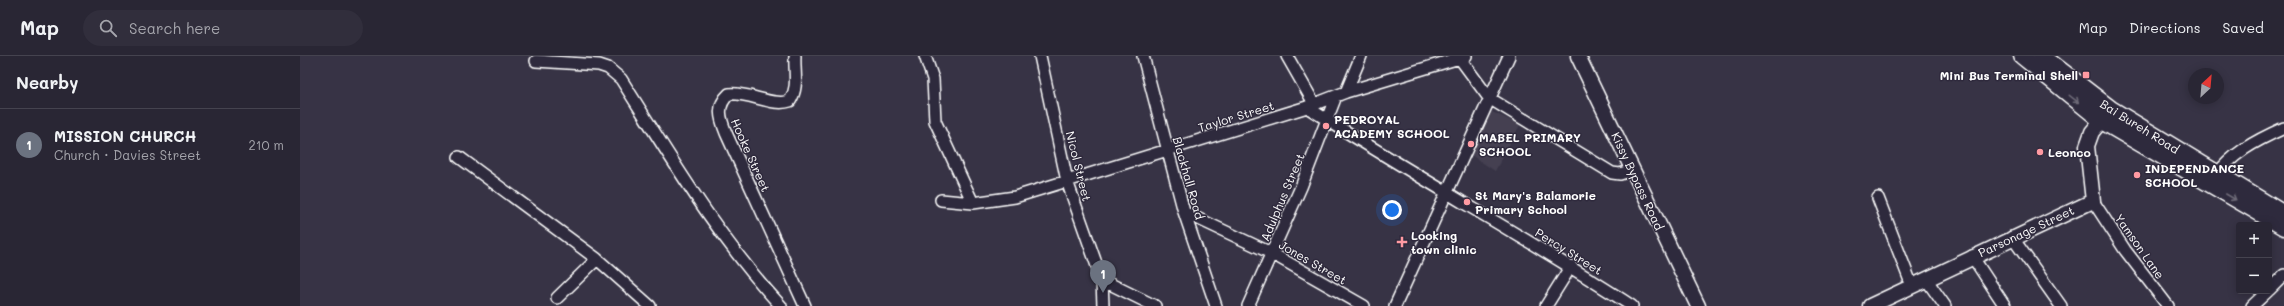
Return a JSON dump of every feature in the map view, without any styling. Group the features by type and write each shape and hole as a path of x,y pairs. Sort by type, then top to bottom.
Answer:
{"highway":[{"path":"2022,56 2106,115"},
{"name":"Bai Bureh Road","path":"2042,56 2106,115 2213,179 2284,214"},
{"path":"2213,179 2284,228"}],"main road":[{"name":"Kissy Bypass Road","path":"1578,56 1698,306"},
{"path":"2093,201 2087,146 2092,132 2106,115"},
{"name":"Parsonage Street","path":"1872,306 1972,256 2093,201"}],"street":[{"name":"Hooke Street","path":"795,56 795,94 790,101 784,104 749,95 729,94 723,100 719,109 720,118 726,133 805,306"},
{"path":"925,56 933,79 935,121 973,203"},
{"name":"Nicol Street","path":"1040,56 1068,181 1102,280 1103,306"},
{"name":"Blackhall Road","path":"1143,56 1184,212 1216,306"},
{"path":"1287,56 1311,106"},
{"name":"Adulphus Street","path":"1248,306 1301,187 1327,120 1361,56"},
{"path":"1461,56 1489,98 1608,171 1620,174 1633,170"},
{"name":"Taylor Street","path":"941,200 973,203 1016,197 1311,106 1342,94 1461,56"},
{"path":"1395,306 1508,56"},
{"path":"536,61 599,64 608,68 622,79 715,226 747,269 781,306"},
{"name":"Percy Street","path":"1311,106 1327,120 1446,194 1571,266 1632,306"},
{"path":"2213,179 2229,158 2242,149 2284,128"},
{"path":"459,157 597,260 650,306"},
{"path":"1878,198 1912,286"},
{"name":"Yamson Lane","path":"2093,201 2125,250 2168,306"},
{"name":"Jones Street","path":"1184,212 1271,253 1364,306"},
{"path":"2012,237 2061,306"},
{"path":"1972,256 2005,306"},
{"path":"557,298 597,260"},
{"path":"1546,306 1571,266"},
{"path":"2272,286 2284,276"},
{"path":"1926,279 1945,306"},
{"path":"1102,280 1155,306"},
{"path":"2252,306 2264,294"}],"shaded area":[{"path":"1488,110 1520,125 1495,171 1468,153"}],"place":[{"name":"Mini Bus Terminal Shell","path":"2086,75"},
{"name":"PEDROYAL ACADEMY SCHOOL","path":"1326,126"},
{"name":"MABEL PRIMARY SCHOOL","path":"1471,144"},
{"name":"Leonco","path":"2040,152"},
{"name":"INDEPENDANCE SCHOOL","path":"2137,175"},
{"name":"St Mary's Balamorie Primary School","path":"1467,202"},
{"name":"Looking town clinic","path":"1402,242"},
{"name":"MISSION CHURCH","path":"1103,293"}]}
